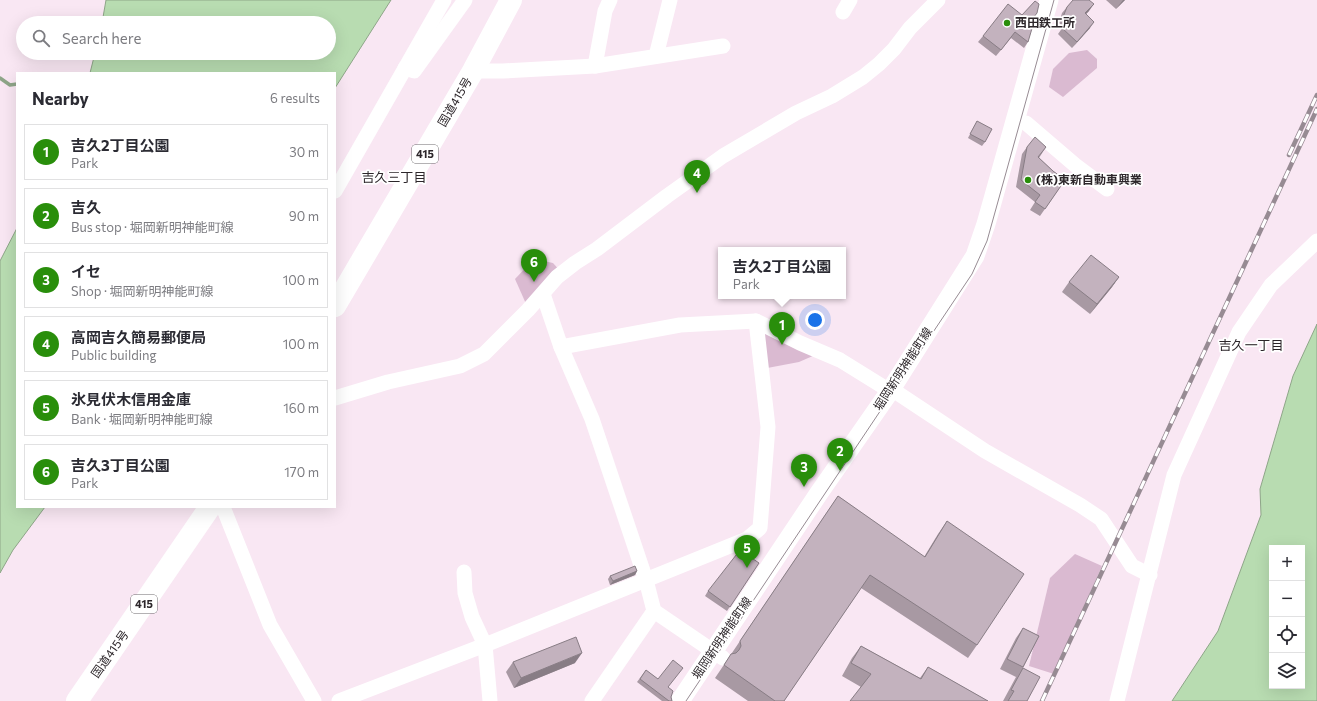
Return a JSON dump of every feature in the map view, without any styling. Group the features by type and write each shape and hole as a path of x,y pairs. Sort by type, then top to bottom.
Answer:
{"highway":[{"name":"国道415号","path":"336,304 473,71 511,0"},
{"name":"国道415号","path":"77,701 209,508"}],"main road":[{"name":"堀岡新明神能町線","path":"680,701 718,654 832,493 894,393 975,256 981,243 1049,0"},
{"name":"堀岡新明神能町線","path":"894,393 974,280 984,263 1026,123 1060,0"},
{"name":"堀岡新明神能町線","path":"694,701 718,654"}],"street":[{"path":"336,189 444,0"},
{"path":"405,68 414,71 465,0"},
{"path":"595,66 605,11 610,0"},
{"path":"656,56 670,0"},
{"path":"336,398 388,382 460,366 484,354 557,278 574,263 597,249 723,156 796,113 832,96 863,77 879,64 910,28 938,0"},
{"path":"473,71 503,71 595,66 724,46"},
{"path":"1026,123 1075,165 1107,189"},
{"path":"1117,701 1174,475 1239,332 1271,285 1317,241"},
{"path":"543,294 561,347 592,419 646,580 654,611 718,654"},
{"path":"561,347 680,325 756,321 800,343 840,360 985,451 1073,501 1101,519 1132,566 1150,574"},
{"path":"339,701 485,645 747,539 760,528 768,427 756,321"},
{"path":"223,508 270,625 314,701"},
{"path":"464,572 465,593 472,617 485,645 490,701"},
{"path":"592,701 654,611"}],"shaded area":[{"path":"106,0 391,0 336,86 336,72 90,72 93,60 336,60 336,16 103,16"},
{"path":"1087,50 1097,59 1097,68 1063,97 1049,87 1053,69 1069,53"},
{"path":"16,230 16,508 44,508 13,550 0,573 0,261"},
{"path":"534,259 553,263 561,272 527,306 515,279"},
{"path":"756,321 822,352 799,362 762,369"},
{"path":"1317,324 1317,701 1172,701 1218,631 1261,515 1260,489 1293,376"},
{"path":"1075,554 1102,566 1054,674 1029,666 1050,578"}],"building":[{"path":"1073,0 1089,0 1094,4 1085,13 1094,22 1077,42 1062,28 1068,22 1063,17 1067,7"},
{"name":"西田鉄工所","path":"1035,1 1039,4 1037,13 1030,22 1033,25 1028,42 1015,32 1001,50 983,36 1008,4 1022,15"},
{"path":"977,121 992,129 985,142 970,134"},
{"path":"1035,137 1046,147 1038,157 1065,180 1045,209 1035,202 1040,195 1021,180 1027,147"},
{"path":"1091,255 1119,277 1097,304 1069,282"},
{"path":"838,496 925,557 947,521 1024,574 977,645 870,575 784,701 775,701 724,665 731,654 736,653 739,650 741,646 740,641"},
{"path":"740,550 759,563 730,607 708,591"},
{"path":"635,566 637,571 613,581 610,576"},
{"path":"1023,628 1039,636 1023,667 1007,659"},
{"path":"576,637 582,653 521,678 513,662"},
{"path":"861,646 921,679 928,667 988,701 850,701 871,674 851,663"},
{"path":"673,660 683,668 668,687 673,691 671,697 672,701 669,701 640,679 646,670 658,679"},
{"path":"1023,668 1040,677 1027,701 1008,701 1014,691 1011,690"}],"waterway":[{"path":"0,78 10,85 16,84"}],"tram line":[{"path":"686,701 972,274 987,241 1054,0"}],"railway":[{"path":"1289,155 1317,95"},
{"path":"1042,701 1317,109"}],"place":[{"name":"西田鉄工所","path":"1007,23"},
{"name":"(株)東新自動車興業","path":"1028,180"},
{"name":"高岡吉久簡易郵便局","path":"697,193"},
{"name":"吉久3丁目公園","path":"534,282"},
{"name":"吉久2丁目公園","path":"782,345"},
{"name":"吉久","path":"840,471"},
{"name":"イセ","path":"804,487"},
{"name":"氷見伏木信用金庫","path":"747,568"}],"district":[{"name":"吉久三丁目","path":"394,177"},
{"name":"吉久一丁目","path":"1251,345"}]}
